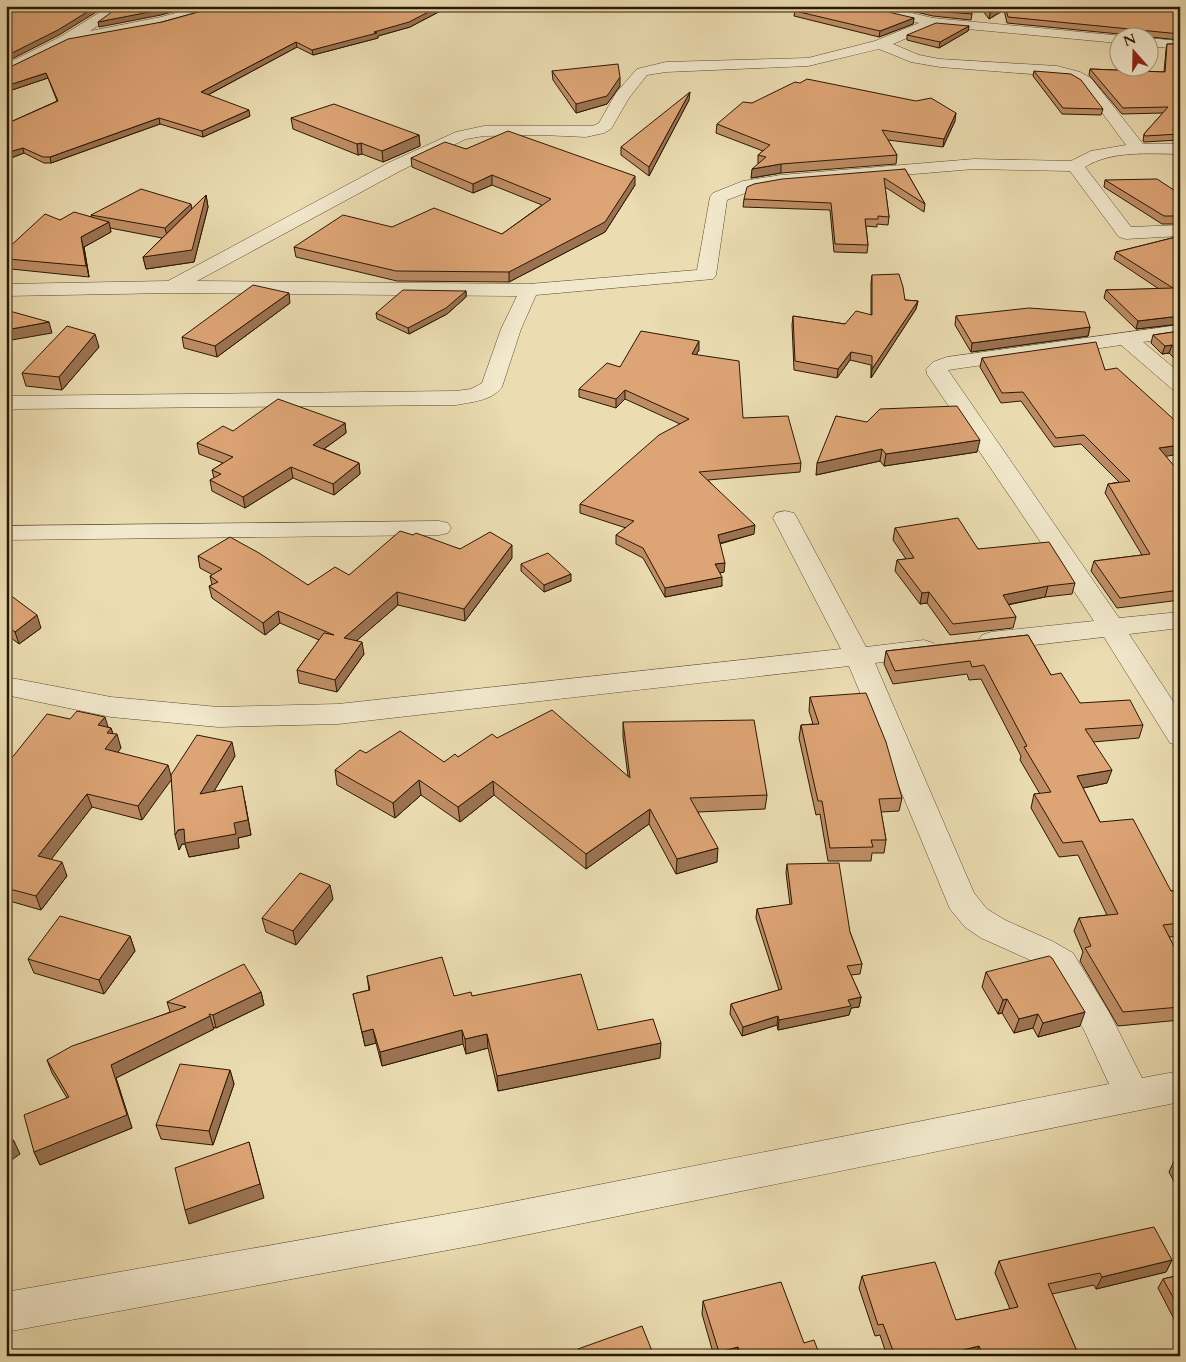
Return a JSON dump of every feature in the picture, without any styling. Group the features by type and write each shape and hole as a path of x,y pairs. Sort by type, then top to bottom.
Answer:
{"street":[{"path":"6,70 65,40 120,6"},
{"path":"65,40 162,21 218,6"},
{"path":"863,6 932,22 1108,38"},
{"path":"171,288 370,182 394,167 462,135 484,131 542,130 586,132 598,130 605,126 622,96 642,72 666,67 808,62 880,44 932,22"},
{"path":"1158,43 1180,44"},
{"path":"880,44 916,59 932,62 1057,71 1075,75 1086,81 1138,149"},
{"path":"6,290 171,288 529,290 706,275 719,197 749,185 781,180 974,164 1075,166 1084,159 1093,156 1138,149 1180,149"},
{"path":"1075,166 1126,233 1180,230"},
{"path":"6,407 8,403 456,398 477,394 491,387 511,329 529,290"},
{"path":"1180,331 947,363 940,366 937,370 1142,673 1180,736"},
{"path":"1124,338 1180,384"},
{"path":"785,518 858,656 961,900 976,918 993,929 1040,950 1061,962 1097,1022 1132,1095"},
{"path":"6,534 439,528"},
{"path":"6,686 110,707 218,717 338,714 1180,620"},
{"path":"6,1312 481,1226 1180,1086"}],"building":[{"path":"6,6 97,6 58,30 6,56"},
{"path":"120,6 173,6 98,22"},
{"path":"220,6 440,6 409,22 374,32 377,33 312,50 296,42 201,92 249,110 202,131 159,118 50,157 43,157 23,148 6,153 6,124 58,101 46,73 6,86 6,69 68,39 162,22"},
{"path":"805,6 863,6 914,18 880,31 795,11"},
{"path":"916,6 969,6 972,14 934,11"},
{"path":"985,6 1002,6 990,13"},
{"path":"1005,6 1180,6 1180,34 1158,32 1158,28 1119,28 1008,17"},
{"path":"936,23 969,26 940,42 907,35"},
{"path":"1167,44 1180,44 1180,134 1145,136 1144,134 1168,107 1123,108 1090,69 1108,70 1108,78 1158,78 1158,72 1165,72"},
{"path":"618,64 620,77 607,96 576,104 552,71"},
{"path":"1034,71 1071,74 1081,80 1103,109 1063,108"},
{"path":"807,79 916,101 931,98 956,113 944,139 882,130 897,155 781,164 752,169 766,157 758,155 770,145 717,124 743,102 752,103 795,82 800,83"},
{"path":"690,92 649,167 621,147"},
{"path":"334,104 419,135 382,151 361,143 357,144 291,118"},
{"path":"508,131 635,176 605,222 509,272 396,271 294,247 343,215 392,227 434,208 502,234 551,199 492,175 473,184 411,158 445,142 466,149"},
{"path":"905,169 925,204 884,178 889,217 878,216 878,219 865,219 868,245 835,244 831,203 744,199 747,187 754,184 782,179"},
{"path":"1157,179 1180,194 1180,216 1164,216 1105,180"},
{"path":"141,189 191,204 165,228 91,215"},
{"path":"206,195 192,250 143,257"},
{"path":"74,212 109,222 81,237 86,266 8,259 12,255 6,254 6,250 45,214 60,220"},
{"path":"1180,236 1180,316 1138,321 1106,290 1173,288 1116,252"},
{"path":"899,274 905,300 918,301 872,369 872,356 851,352 838,369 795,361 793,316 845,324 856,311 872,315 872,275"},
{"path":"253,285 289,293 215,346 182,337"},
{"path":"403,290 466,291 446,308 408,328 376,313"},
{"path":"1029,308 1085,312 1090,327 972,343 956,316"},
{"path":"6,310 49,322 6,330"},
{"path":"67,326 95,334 59,377 22,373"},
{"path":"641,331 699,341 692,354 739,361 743,418 788,416 801,463 699,472 755,525 718,535 725,563 715,564 722,577 665,588 643,548 616,535 634,521 580,504 659,435 689,419 625,390 616,399 579,389 607,363 620,367"},
{"path":"1180,331 1180,353 1172,345 1165,346 1153,335"},
{"path":"1096,342 1105,370 1117,368 1180,425 1180,445 1159,448 1180,473 1180,590 1120,598 1094,561 1150,554 1108,484 1130,481 1084,435 1056,438 1023,392 1002,393 982,358"},
{"path":"278,399 345,423 313,445 359,463 333,484 291,467 243,497 210,480 221,474 212,470 233,457 197,443 223,426 233,431"},
{"path":"957,406 980,440 886,454 882,449 817,463 836,416 867,422 880,409"},
{"path":"958,518 978,549 1049,542 1075,583 1003,595 1016,617 953,624 929,592 922,593 897,560 914,558 895,528"},
{"path":"400,531 413,535 416,533 460,549 490,532 512,545 464,609 397,592 344,638 362,642 335,680 297,670 324,633 334,635 278,611 263,623 209,586 218,582 210,576 222,569 198,556 230,537 259,553 308,585 335,567 349,575"},
{"path":"548,553 571,574 544,585 521,564"},
{"path":"6,592 37,615 15,632 6,625"},
{"path":"1028,635 1051,675 1061,673 1080,703 1130,700 1143,725 1085,729 1112,770 1077,776 1100,822 1133,819 1171,891 1180,891 1180,923 1163,925 1180,958 1180,1007 1123,1012 1085,948 1091,946 1079,918 1118,914 1082,841 1063,843 1034,794 1051,792 1024,747 1027,746 984,665 972,667 970,661 895,671 886,651"},
{"path":"866,693 886,742 902,798 879,799 886,840 871,840 873,847 830,848 822,801 818,801 801,725 819,724 810,697"},
{"path":"552,710 630,778 623,722 754,720 767,795 690,798 718,848 677,859 650,809 586,854 493,781 458,807 419,780 393,803 335,770 360,750 366,753 400,731 444,762 455,754 458,757 492,734 497,738"},
{"path":"77,711 105,717 98,725 111,728 107,733 117,734 105,749 168,765 138,806 87,794 38,856 62,862 36,896 6,888 6,764 47,714 70,719"},
{"path":"197,735 232,742 200,794 242,786 248,820 234,823 236,834 185,843 184,829 178,830 175,835 171,775"},
{"path":"839,863 850,932 862,964 847,966 861,997 848,1000 851,1006 779,1020 778,1016 743,1027 731,1004 782,989 757,909 792,904 787,864"},
{"path":"300,873 330,885 293,931 262,918"},
{"path":"60,916 130,936 99,980 28,959"},
{"path":"1049,956 1085,1012 1043,1023 1038,1014 1019,1019 1007,999 1003,1000 986,972"},
{"path":"442,957 454,996 471,992 472,996 581,974 598,1030 653,1019 661,1043 497,1076 487,1034 465,1039 462,1030 380,1052 373,1029 362,1032 353,994 370,990 367,976"},
{"path":"244,964 261,992 213,1015 209,1014 210,1016 111,1065 127,1115 34,1152 24,1115 69,1097 47,1060 72,1046 186,1007 167,1002"},
{"path":"180,1064 230,1070 209,1131 156,1125"},
{"path":"6,1132 14,1141 6,1147"},
{"path":"249,1142 260,1184 185,1210 175,1168"},
{"path":"1180,1160 1180,1171 1174,1161"},
{"path":"1154,1227 1172,1260 1102,1277 1100,1273 1048,1284 1079,1356 983,1356 979,1346 939,1356 895,1356 883,1324 878,1325 862,1276 935,1262 956,1320 1018,1307 999,1261"},
{"path":"1180,1275 1180,1310 1163,1279"},
{"path":"781,1282 804,1343 814,1340 820,1356 741,1356 738,1347 719,1352 703,1301"},
{"path":"642,1326 654,1356 580,1356 578,1349"}]}
